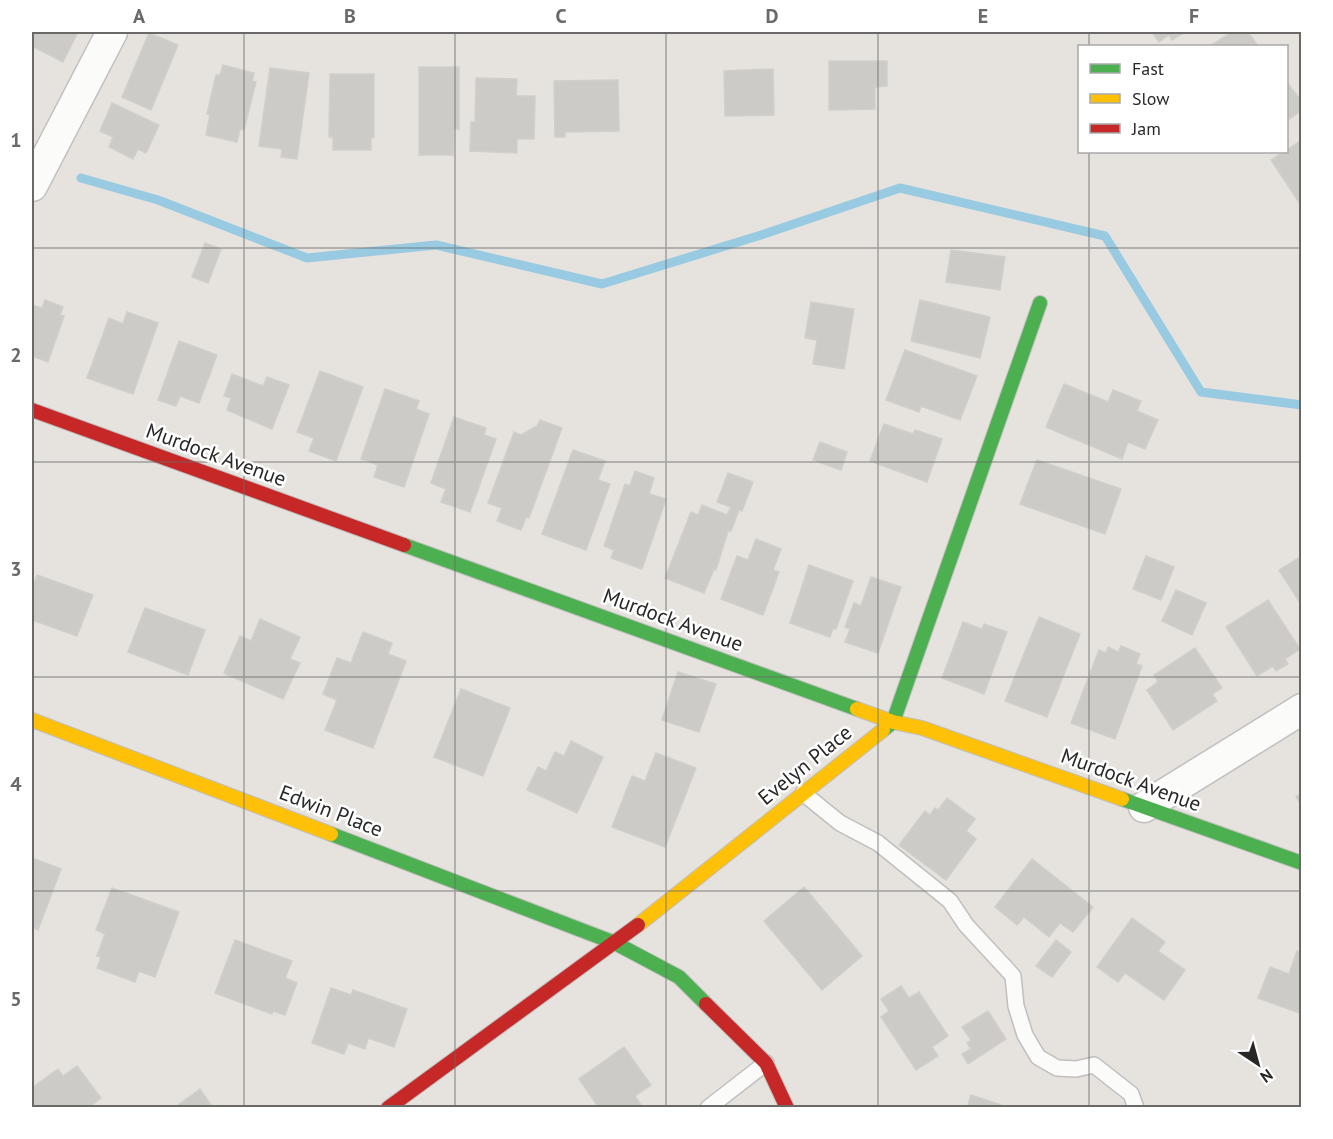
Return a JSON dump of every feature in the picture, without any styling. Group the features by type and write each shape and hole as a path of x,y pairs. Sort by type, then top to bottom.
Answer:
{"street":[{"path":"32,186 112,32"},
{"path":"893,722 1040,303"},
{"name":"Murdock Avenue","path":"32,410 893,722 922,728 1302,863"},
{"path":"1144,807 1302,709"},
{"name":"Edwin Place","path":"32,720 615,943 679,977 766,1063 787,1107"},
{"name":"Evelyn Place","path":"388,1107 615,943 893,722"}],"lane":[{"path":"803,793 840,823 878,843 950,901 966,925 1013,976 1018,1016 1024,1035 1038,1057 1057,1068 1076,1069 1094,1065 1109,1074 1131,1094 1136,1107"},
{"path":"708,1107 766,1063"}],"building":[{"path":"32,32 78,32 63,62 32,46"},
{"path":"1152,32 1185,32 1172,40 1169,35 1159,42"},
{"path":"1232,32 1248,32 1257,45 1212,45"},
{"path":"149,33 178,45 151,110 122,97"},
{"path":"829,61 887,61 887,86 875,87 875,109 829,110"},
{"path":"223,65 254,73 252,81 256,82 244,130 240,129 237,142 206,135 210,115 207,114 216,75 220,75"},
{"path":"419,67 459,67 459,129 454,129 453,155 419,155"},
{"path":"270,68 309,73 297,159 281,157 282,149 259,146"},
{"path":"773,69 774,115 725,116 724,71"},
{"path":"330,74 374,74 374,137 371,138 371,150 333,150 333,137 329,137"},
{"path":"476,78 517,79 516,96 535,96 534,139 517,139 517,153 470,151 471,122 475,122"},
{"path":"618,80 619,131 565,132 565,137 555,137 554,81"},
{"path":"1288,84 1302,102 1302,110 1288,120"},
{"path":"112,103 159,125 146,153 138,149 133,159 109,147 113,137 100,131"},
{"path":"1302,140 1302,207 1271,160 1282,153 1288,153 1288,149"},
{"path":"205,243 221,249 208,283 192,277"},
{"path":"951,250 1005,257 1000,290 946,282"},
{"path":"45,300 63,307 60,315 64,316 48,362 32,356 32,305 42,308"},
{"path":"920,300 990,317 980,358 911,341"},
{"path":"811,302 854,309 844,369 813,364 817,340 805,338"},
{"path":"127,312 158,323 133,394 87,378 109,318 123,324"},
{"path":"179,341 217,355 199,403 180,396 176,406 158,400"},
{"path":"905,350 977,376 960,420 921,406 919,412 886,400"},
{"path":"320,371 363,387 336,461 309,451 314,438 297,432"},
{"path":"232,374 263,386 267,377 289,385 272,429 227,410 231,398 224,396"},
{"path":"1064,384 1108,402 1113,390 1141,401 1137,411 1158,420 1145,449 1128,442 1122,459 1046,427"},
{"path":"385,389 419,401 416,409 429,414 404,487 374,477 378,465 361,459"},
{"path":"454,417 486,428 484,435 496,439 470,512 441,502 446,489 431,483"},
{"path":"540,420 562,428 529,518 526,517 521,530 497,521 502,508 488,503 514,432 521,435 537,426"},
{"path":"884,424 913,434 915,430 942,439 927,482 870,461"},
{"path":"820,442 847,452 841,470 813,460"},
{"path":"573,450 605,461 598,480 610,484 586,550 542,534"},
{"path":"1037,460 1121,489 1105,534 1020,504"},
{"path":"635,471 654,478 649,494 666,499 642,569 611,558 614,550 604,546 625,484 630,486"},
{"path":"728,473 753,482 742,511 739,510 731,531 728,531 716,570 714,569 704,593 665,578 691,512 698,515 702,505 727,515 731,507 717,502"},
{"path":"756,539 781,549 773,570 779,572 763,615 721,599 737,556 748,560"},
{"path":"1146,556 1174,567 1161,600 1133,589"},
{"path":"1302,556 1302,606 1279,570"},
{"path":"809,565 853,581 836,629 833,628 830,637 790,623"},
{"path":"37,575 93,595 77,636 32,620 32,591"},
{"path":"871,577 901,587 878,653 845,642 850,629 845,627 854,603 861,606"},
{"path":"1176,590 1206,603 1192,635 1162,621"},
{"path":"1268,600 1300,649 1285,659 1288,664 1276,671 1273,666 1257,676 1226,627"},
{"path":"145,608 205,630 188,675 128,652"},
{"path":"1039,617 1080,634 1047,717 1005,701"},
{"path":"260,619 300,637 290,659 300,663 283,699 224,673 240,636 251,641"},
{"path":"963,622 982,629 984,624 1007,632 984,694 942,678"},
{"path":"363,632 392,643 388,654 406,661 373,748 325,730 337,700 323,694 337,658 351,663"},
{"path":"1121,646 1140,654 1136,664 1142,666 1115,739 1071,723 1099,650 1106,653 1108,647 1118,652"},
{"path":"1195,648 1222,688 1212,694 1217,701 1173,730 1147,690 1158,682 1154,675"},
{"path":"678,672 716,684 699,732 662,720"},
{"path":"461,689 510,708 483,776 434,757"},
{"path":"571,741 603,757 577,813 527,790 538,767 546,771 555,752 564,756"},
{"path":"656,753 696,768 665,847 612,827 632,776 645,781"},
{"path":"1302,793 1302,806 1296,797"},
{"path":"947,798 975,819 966,831 976,839 946,880 899,845 925,811 930,815 935,808 938,810"},
{"path":"32,858 61,869 38,930 32,927"},
{"path":"1032,859 1093,907 1073,932 1060,923 1049,937 1024,917 1017,925 995,907"},
{"path":"804,887 862,956 822,990 764,921"},
{"path":"112,888 179,912 155,977 139,971 135,982 97,968 101,957 97,956 105,934 96,930"},
{"path":"1132,918 1165,942 1158,951 1185,970 1164,1000 1125,973 1118,982 1097,967"},
{"path":"235,940 292,961 285,978 297,983 285,1015 273,1011 272,1014 215,993"},
{"path":"1056,940 1071,952 1052,977 1036,966"},
{"path":"1297,951 1302,953 1302,1014 1258,998 1270,967 1289,974"},
{"path":"901,986 909,998 919,992 948,1036 932,1047 938,1056 916,1070 881,1017 889,1011 881,999"},
{"path":"331,988 351,995 353,990 407,1009 394,1047 368,1038 365,1049 348,1043 344,1054 312,1043"},
{"path":"988,1011 1006,1039 968,1064 962,1054 971,1049 967,1043 971,1040 962,1027"},
{"path":"624,1047 651,1085 635,1096 643,1108 599,1108 579,1079"},
{"path":"77,1066 101,1098 88,1108 32,1108 32,1088 58,1069 63,1076"},
{"path":"200,1089 213,1108 174,1108"},
{"path":"971,1095 1001,1105 1000,1108 967,1108"}],"waterway":[{"path":"81,178 158,200 307,258 436,245 602,284 761,235 900,188 1105,236 1201,392 1302,405"}],"traffic: fast":[{"path":"883,730 893,722 1040,303"},
{"path":"404,545 857,709"},
{"path":"1122,799 1302,863"},
{"path":"331,834 615,943 679,977 706,1004"}],"traffic: slow":[{"path":"857,709 893,722 922,728 1122,799"},
{"path":"32,720 331,834"},
{"path":"638,925 883,730"}],"traffic: jam":[{"path":"32,410 404,545"},
{"path":"388,1108 638,925"},
{"path":"706,1004 766,1063 787,1108"}]}
